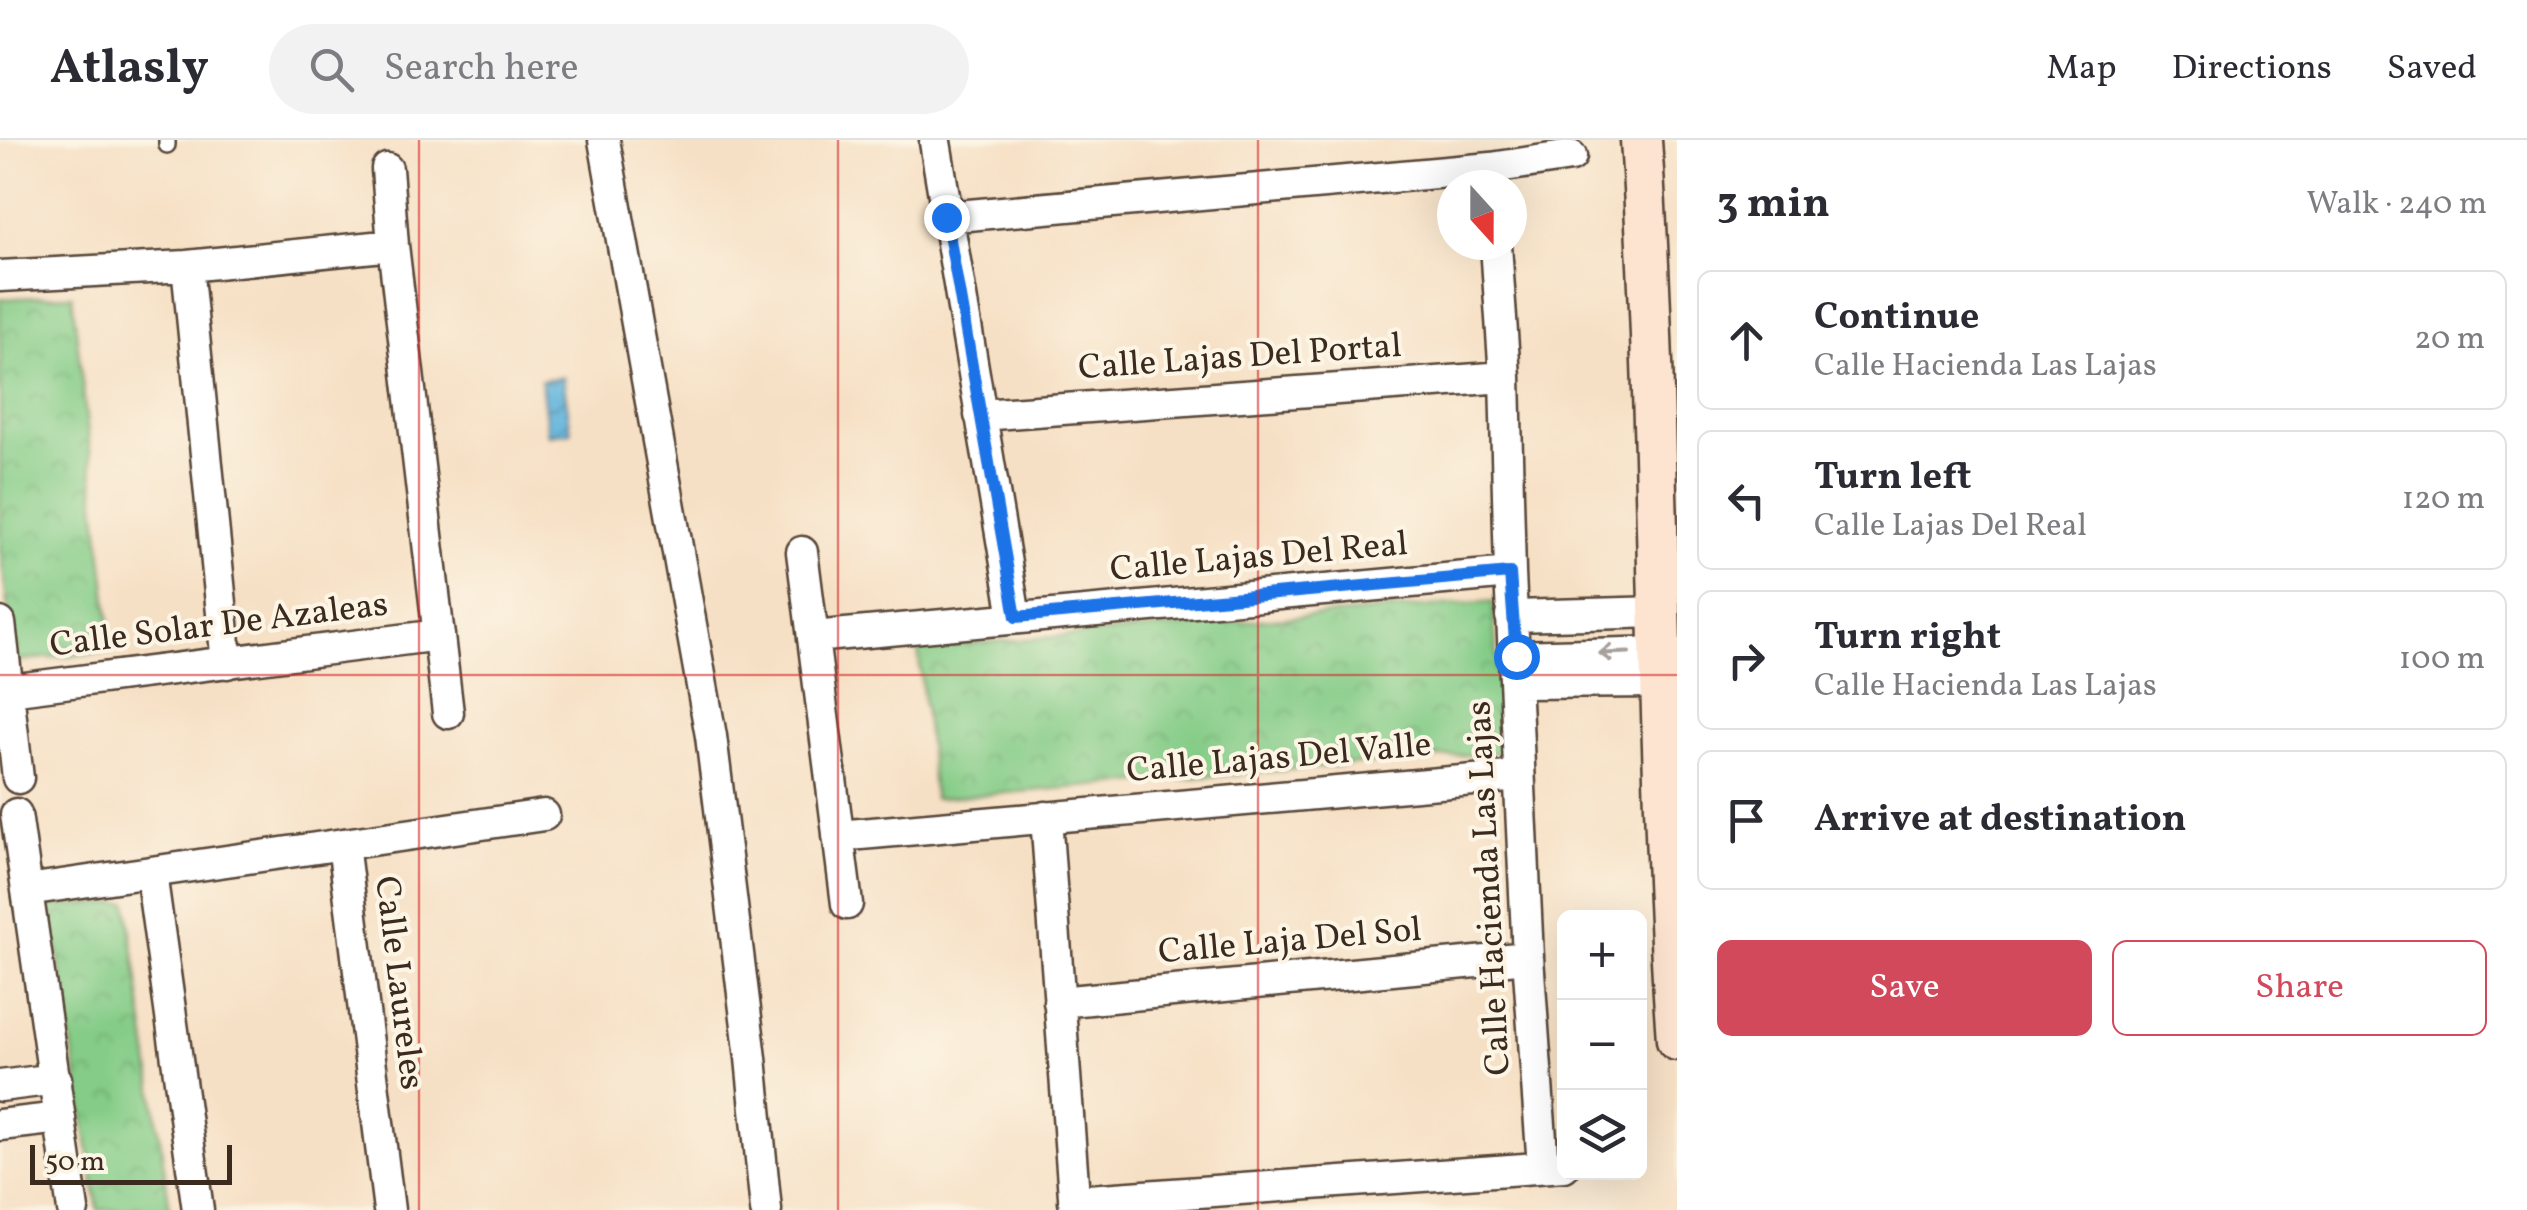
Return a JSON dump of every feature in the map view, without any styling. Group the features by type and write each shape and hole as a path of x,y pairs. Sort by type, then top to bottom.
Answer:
{"street":[{"path":"604,140 710,736 766,1210"},
{"path":"1642,140 1668,904 1677,1040"},
{"path":"935,142 1016,617"},
{"path":"1518,170 1571,156"},
{"name":"Calle Solar De Azaleas","path":"387,168 392,245 448,713"},
{"path":"946,217 1437,181"},
{"path":"0,276 187,266 392,245"},
{"name":"Calle Hacienda Las Lajas","path":"1046,817 1074,1206 1554,1167 1528,957 1497,260"},
{"path":"187,266 226,663"},
{"name":"Calle Lajas Del Portal","path":"980,415 1505,377"},
{"path":"802,552 847,904"},
{"name":"Calle Lajas Del Real","path":"813,638 1510,573"},
{"path":"1512,616 1660,612"},
{"name":"Calle Solar De Azaleas","path":"0,623 18,778"},
{"name":"Calle Solar De Azaleas","path":"9,690 439,636"},
{"path":"1516,670 1662,667"},
{"name":"Calle Lajas Del Valle","path":"838,836 1519,776"},
{"path":"16,814 73,1210"},
{"path":"343,844 544,815"},
{"name":"Calle Laureles","path":"27,890 343,844 389,1210"},
{"path":"152,873 198,1210"},
{"name":"Calle Laja Del Sol","path":"1059,1002 1528,957"},
{"path":"0,1086 56,1078"},
{"path":"0,1125 60,1118"}],"green space":[{"path":"72,295 113,651 15,661 0,550 0,299"},
{"path":"1493,601 1502,752 934,799 918,648"},
{"path":"127,902 170,1210 98,1210 50,906"}],"water":[{"path":"563,377 571,432 548,435 541,380"}],"route":[{"path":"946,217 1016,617 1510,573 1516,656"}]}
